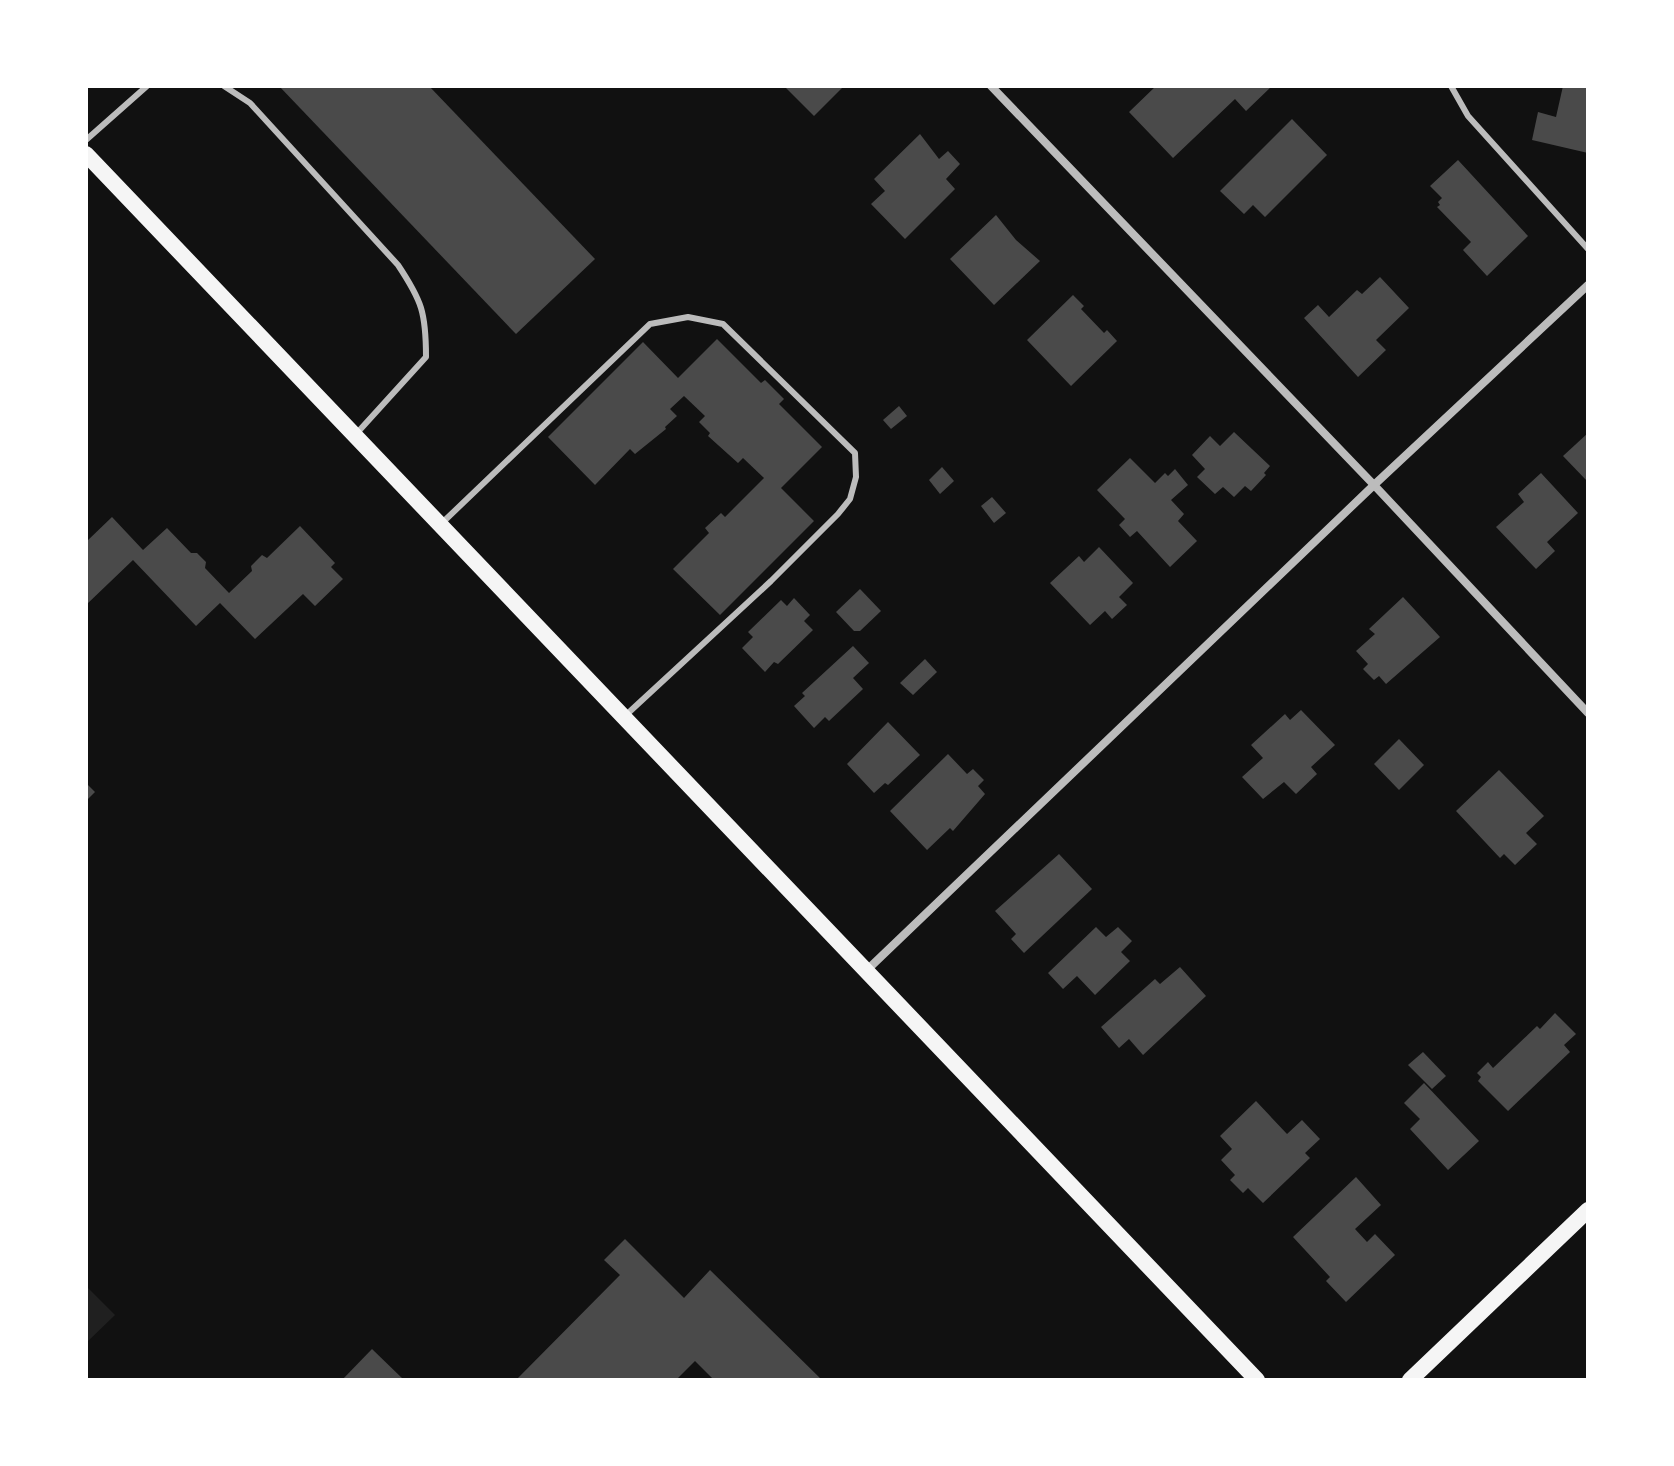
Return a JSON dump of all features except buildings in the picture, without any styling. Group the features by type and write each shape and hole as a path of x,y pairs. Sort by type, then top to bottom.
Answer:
{"main road":[{"path":"86,154 1257,1380"},
{"path":"1410,1380 1588,1210"}],"street":[{"path":"991,86 1588,713"},
{"path":"866,972 1374,485 1588,285"}],"lane":[{"path":"86,140 147,86"},
{"path":"224,86 250,103 398,265 416,293 426,320 426,357 355,436"},
{"path":"1451,86 1468,116 1588,249"},
{"path":"440,525 650,324 688,317 723,324 855,453 856,477 850,499 838,514 771,581 623,717"}],"shaded area":[{"path":"86,1286 115,1315 86,1343"}]}
